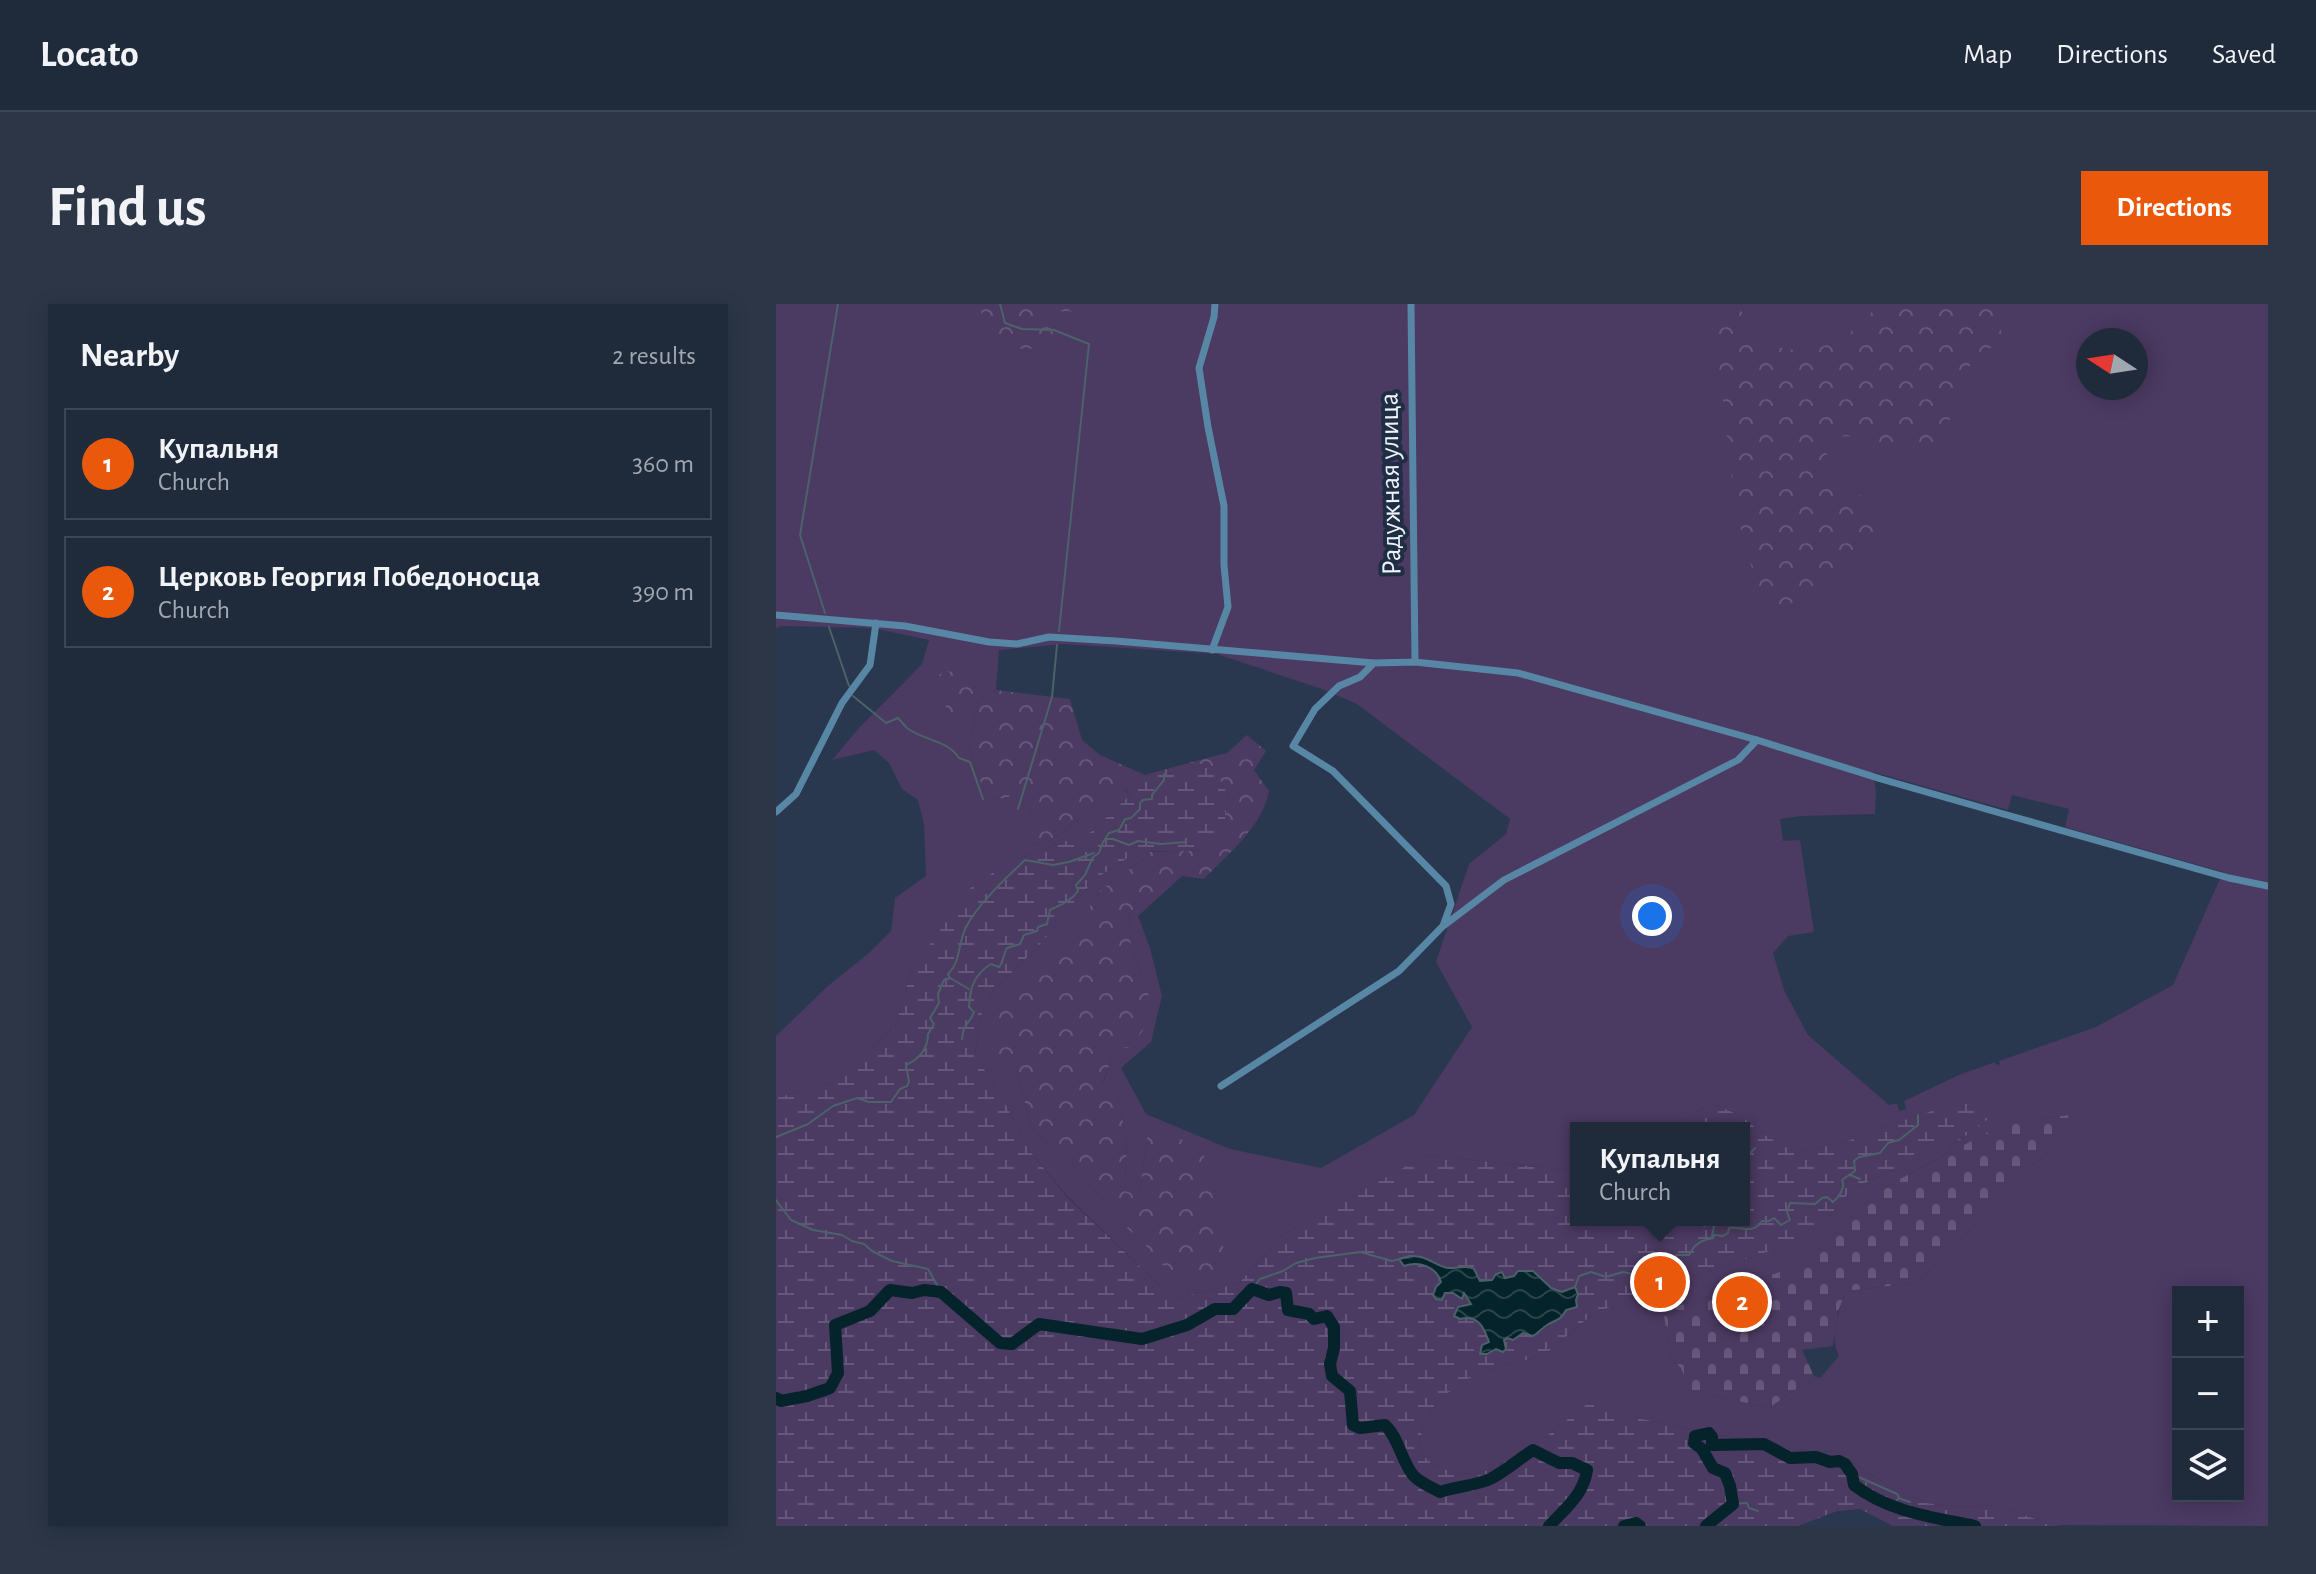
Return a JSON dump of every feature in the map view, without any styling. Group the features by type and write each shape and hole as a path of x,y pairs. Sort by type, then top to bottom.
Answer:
{"street":[{"path":"1212,650 1228,607 1224,506 1199,368 1215,304"},
{"name":"Радужная улица","path":"1411,304 1415,662"},
{"path":"776,615 905,626 989,642 1017,644 1049,637 1374,663 1415,662 1518,673 2229,878 2268,886"},
{"path":"776,812 796,794 842,703 870,665 876,623"},
{"path":"1374,663 1360,677 1339,686 1315,709 1293,746 1333,771 1446,886 1451,904 1442,927"},
{"path":"1221,1086 1399,971 1442,927 1504,880 1738,760 1757,740"}],"green space":[{"path":"776,304 2268,304 2268,1526 2053,1525 1995,1505 1959,1507 1926,1503 1892,1488 1837,1452 1791,1449 1767,1440 1731,1437 1637,1418 1611,1404 1587,1404 1544,1438 1493,1469 1473,1474 1454,1473 1432,1464 1424,1456 1420,1447 1427,1419 1437,1401 1463,1381 1549,1351 1594,1313 1779,1248 1821,1227 1852,1189 1960,1140 1998,1111 1895,1123 1848,1141 1796,1153 1741,1116 1710,1102 1683,1122 1570,1122 1570,1170 1426,1155 1283,1235 1239,1283 1174,1299 1067,1196 1030,1151 975,1055 979,1020 993,990 1036,949 1095,879 1137,852 1149,852 1101,890 1066,941 1039,968 1016,1070 1032,1129 1066,1158 1147,1247 1148,1132 1139,1196 1125,1191 1126,1143 1118,1091 1103,1083 1116,1046 1148,991 1131,949 1129,913 1138,916 1162,996 1151,1042 1121,1068 1146,1114 1230,1149 1321,1168 1414,1115 1472,1027 1436,962 1469,864 1506,834 1510,819 1357,704 1217,654 1064,644 999,650 996,690 978,700 949,693 955,713 965,700 978,704 969,749 982,786 993,800 1013,796 1025,801 1034,820 1028,844 1043,845 1065,831 1118,785 1130,795 1091,832 1010,862 912,969 895,1027 831,1083 776,1098 776,1036 891,931 895,898 926,876 924,824 918,800 902,789 889,763 874,750 832,760 922,664 929,640 873,628 776,628","holes":["1873,772 2008,810 2012,795 2069,809 2065,827 2223,872 2173,985 2096,1027 1999,1061 2000,1064 1996,1065 1995,1062 1959,1075 1904,1101 1906,1109 1899,1111 1897,1103 1889,1105 1808,1035 1784,990 1773,953 1788,936 1814,932 1800,840 1783,841 1780,819 1875,814","2067,1115 2077,1126 2050,1152 2021,1173 1947,1255 1915,1283 1846,1291 1835,1333 1839,1356 1820,1378 1805,1383 1769,1408 1689,1390 1681,1368 1671,1359 1663,1310 1785,1270 1812,1257 1881,1189 2009,1121"]},
{"path":"977,304 1099,304 1093,313 1047,313 1044,318 1050,318 1053,328 1050,345 1023,349 999,341 985,325"},
{"path":"1710,304 1738,304 1757,333 1782,348 1797,350 1812,349 1845,336 1884,305 1990,304 2000,316 2002,340 1968,368 1951,417 1940,436 1931,443 1901,450 1850,436 1828,438 1826,461 1841,480 1878,510 1874,535 1857,566 1844,577 1814,594 1765,613 1736,513 1715,331 1724,325"},
{"path":"946,671 965,674 977,683 978,700 996,690 1070,699 1082,740 1100,755 1145,775 1126,791 1117,786 1065,831 1043,845 1027,844 1022,832 1034,820 1025,801 1013,796 993,800 982,786 969,749 978,704 965,700 955,713 944,715 949,693 937,676"},
{"path":"1247,735 1266,751 1254,770 1269,791 1265,804 1252,828 1204,879 1182,876 1138,916 1129,913 1131,949 1148,991 1151,1018 1131,1048 1116,1047 1103,1082 1118,1090 1126,1143 1125,1191 1139,1195 1148,1132 1167,1129 1204,1155 1224,1251 1206,1280 1175,1279 1066,1158 1032,1129 1016,1070 995,1052 993,1010 1066,941 1101,890 1149,852 1209,850 1227,833 1228,796 1213,768 1192,762 1227,753"},
{"path":"1192,762 1214,767 1228,796 1227,833 1209,850 1137,852 1095,879 1036,949 993,990 979,1020 975,1055 1030,1151 1067,1197 1174,1299 1239,1283 1283,1235 1426,1155 1570,1170 1570,1226 1750,1226 1750,1123 1796,1153 1848,1141 1957,1103 1988,1102 1999,1111 1960,1140 1852,1189 1821,1227 1779,1248 1594,1313 1549,1351 1464,1381 1437,1401 1421,1435 1420,1447 1432,1464 1454,1473 1473,1474 1493,1469 1544,1438 1587,1404 1611,1404 1637,1418 1731,1437 1767,1440 1791,1449 1837,1452 1892,1488 1926,1503 1959,1507 1995,1505 2063,1526 1893,1526 1860,1509 1837,1511 1798,1526 776,1526 776,1098 831,1083 895,1027 912,969 972,886 1010,862 1091,832 1130,795 1126,791 1145,775","holes":["1412,1256 1446,1267 1461,1267 1480,1281 1487,1282 1502,1272 1505,1278 1539,1275 1551,1288 1562,1292 1568,1290 1572,1307 1539,1333 1522,1333 1513,1340 1507,1338 1504,1340 1506,1349 1487,1354 1485,1331 1458,1307 1471,1304 1463,1293 1462,1298 1445,1293 1434,1271 1417,1263 1399,1260"]},
{"path":"1710,1102 1749,1122 1683,1122"},
{"path":"2068,1115 2077,1126 2050,1152 2021,1173 1947,1255 1915,1283 1846,1291 1838,1312 1833,1346 1802,1350 1814,1376 1820,1378 1805,1383 1769,1408 1689,1390 1681,1368 1671,1359 1663,1310 1785,1270 1812,1257 1881,1189 2009,1121"}],"water":[{"path":"1411,1256 1448,1268 1474,1269 1480,1281 1492,1280 1502,1272 1505,1278 1514,1276 1518,1271 1533,1271 1551,1288 1562,1292 1575,1287 1577,1307 1566,1310 1560,1318 1533,1336 1523,1333 1513,1340 1507,1338 1503,1352 1496,1349 1480,1354 1482,1345 1489,1342 1482,1326 1476,1320 1454,1316 1458,1307 1471,1304 1464,1293 1462,1299 1453,1293 1445,1293 1442,1300 1436,1299 1433,1295 1441,1282 1439,1277 1426,1266 1404,1266 1399,1259"}],"waterway":[{"path":"825,613 800,535 838,304"},
{"path":"1000,304 1005,323 1022,329 1054,330 1089,344 1059,631"},
{"path":"829,627 849,686"},
{"path":"1018,809 1052,697 1057,645"},
{"path":"853,696 886,723 898,718 907,728 948,747 959,758 970,762 983,799"},
{"path":"962,1039 974,1012 969,1007 976,978 991,964 999,967 1007,948 1020,944 1024,935 1047,924 1050,910 1075,895 1078,891 1076,885 1109,833 1119,830 1125,819 1131,818 1140,809 1143,800 1152,799 1164,780 1164,774"},
{"path":"1107,839 1129,845 1138,841 1161,844 1186,842"},
{"path":"950,978 948,974 955,964 963,933 971,919 1025,860 1053,865 1094,853"},
{"path":"776,1137 808,1124 833,1106 857,1098 869,1102 891,1102 909,1082 906,1065 919,1057 928,1040 934,1024 930,1018 939,1003 938,994 944,980 950,978 969,989"},
{"path":"1575,1287 1579,1276 1591,1272 1606,1277 1623,1272 1646,1277 1658,1268 1668,1269 1676,1255 1689,1255 1699,1243 1714,1235 1723,1236 1729,1228 1751,1229 1762,1221 1774,1218 1781,1225 1790,1220 1787,1212 1790,1203 1815,1204 1827,1197 1833,1202 1842,1189 1842,1180 1855,1171 1854,1161 1880,1153 1888,1143 1899,1140 1918,1125 1918,1115"},
{"path":"1750,1153 1755,1148"},
{"path":"1850,1175 1860,1179"},
{"path":"776,1200 791,1220 813,1230 842,1235 892,1261 928,1269 941,1292"},
{"path":"1712,1236 1713,1226"},
{"path":"1252,1289 1260,1279 1315,1258 1360,1252 1392,1261 1410,1256"},
{"path":"1650,1277 1661,1289"},
{"path":"776,1398 781,1401 830,1388 838,1373 835,1325 870,1311 890,1290 941,1292 1000,1343 1012,1344 1039,1324 1142,1339 1187,1325 1215,1309 1233,1309 1252,1289 1269,1295 1280,1292 1286,1293 1288,1310 1309,1314 1314,1319 1327,1316 1334,1327 1330,1364 1332,1376 1350,1391 1353,1425 1360,1428 1385,1425 1394,1436 1409,1469 1426,1485 1440,1492 1485,1481 1533,1450 1559,1463 1572,1463 1587,1470 1578,1494 1549,1526"},
{"path":"1706,1526 1733,1504 1725,1473 1713,1468 1702,1449 1694,1443 1695,1436 1709,1433 1712,1445 1764,1444 1790,1458 1816,1457 1830,1462 1839,1461 1852,1474 1854,1485 1882,1502 1975,1526"},
{"path":"1852,1474 1897,1494 1899,1497 1892,1507"},
{"path":"1898,1498 1910,1502"},
{"path":"1733,1504 1747,1503 1749,1508 1758,1511"},
{"path":"1624,1526 1636,1523 1640,1526"}],"place":[{"name":"Купальня","path":"1660,1282"},
{"name":"Церковь Георгия Победоносца","path":"1742,1302"}]}
